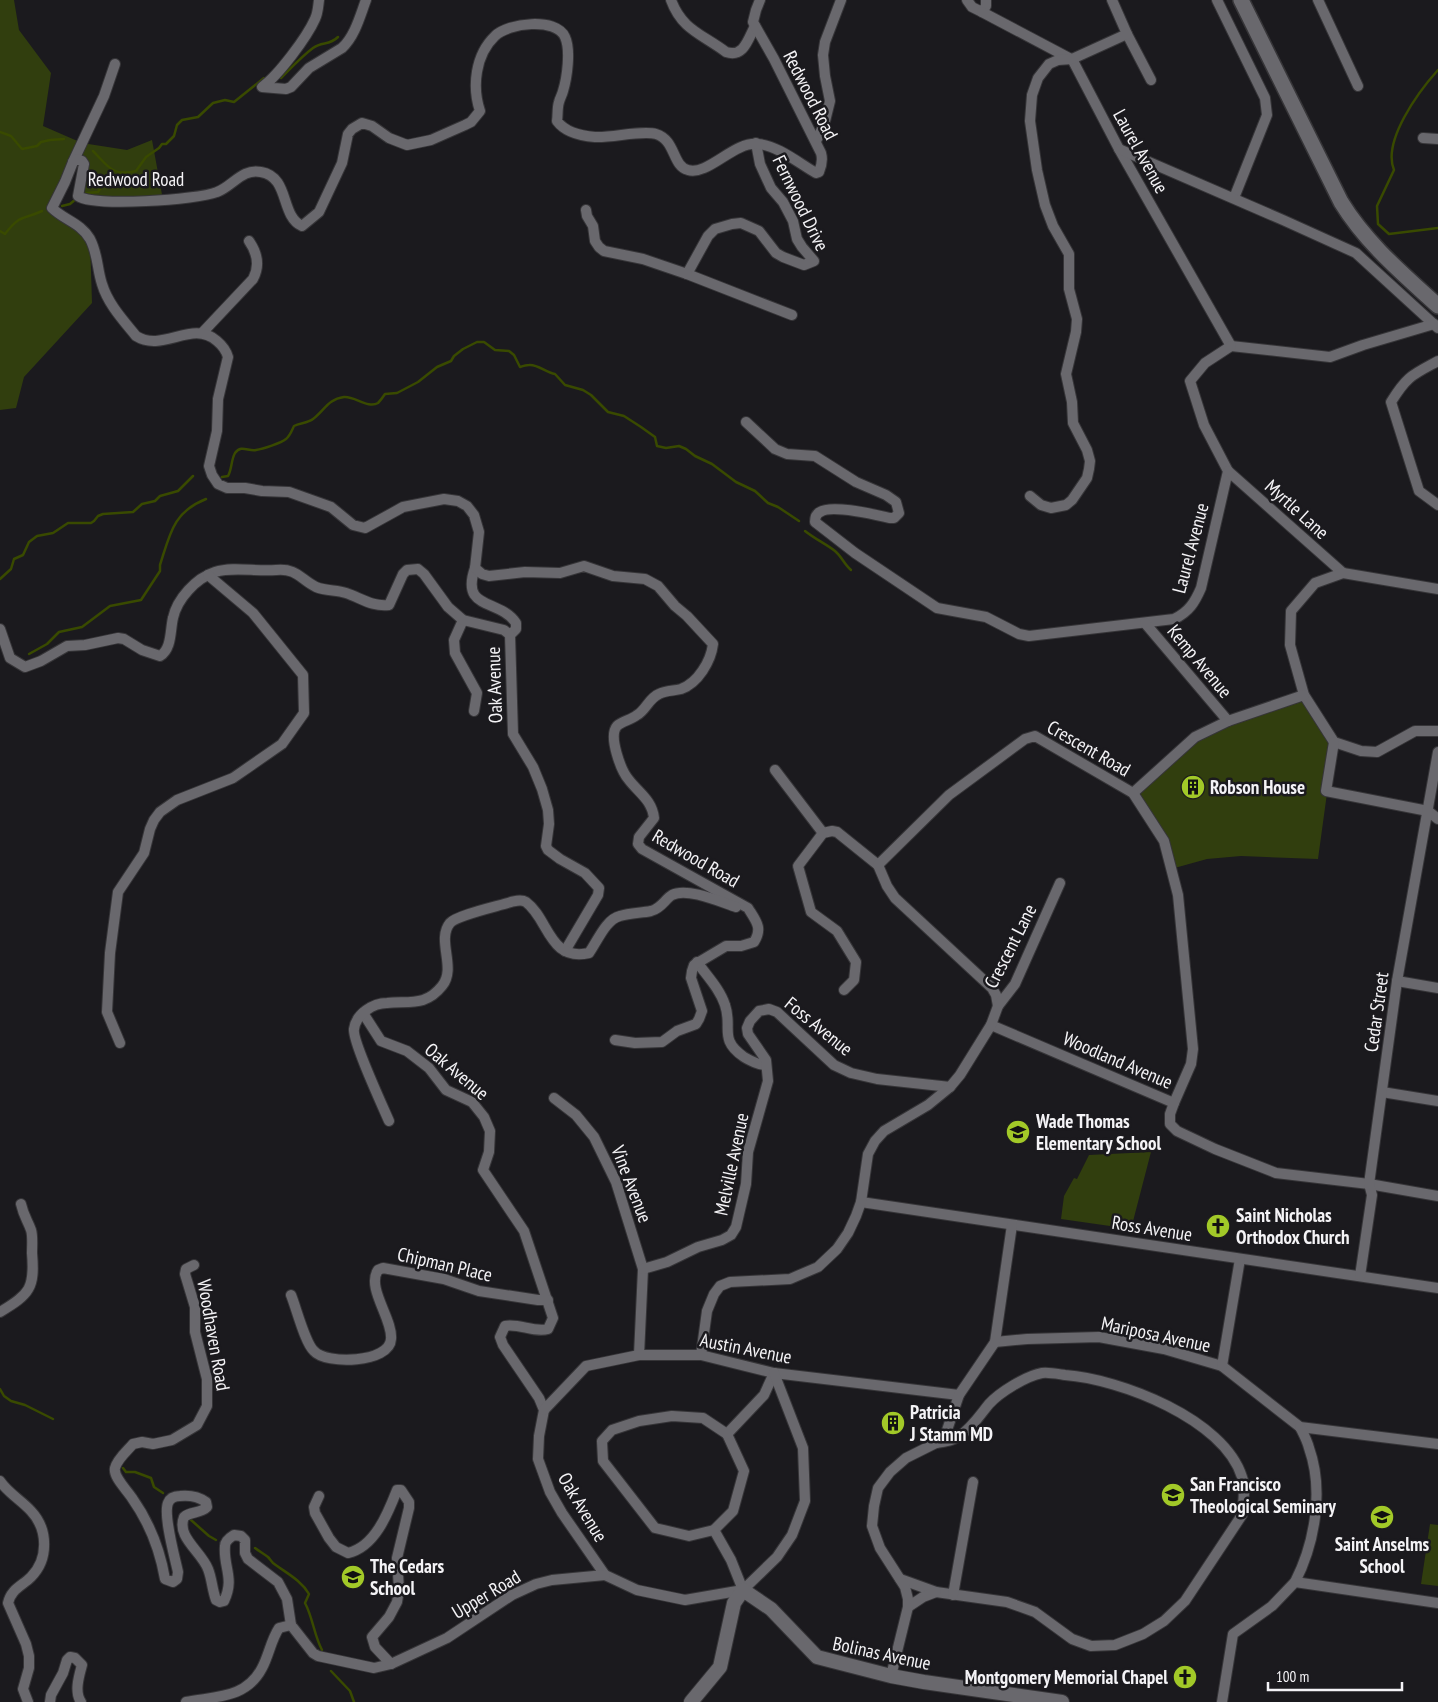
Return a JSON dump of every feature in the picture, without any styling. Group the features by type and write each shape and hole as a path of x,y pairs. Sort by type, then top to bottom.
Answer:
{"main road":[{"path":"1241,0 1341,202 1353,222 1373,245 1438,306"}],"street":[{"path":"319,0 318,11 311,26 279,71 262,87 286,89 309,68 347,43 357,25 366,0"},
{"path":"671,0 676,13 683,23 731,54 738,53 743,48 755,26 753,17 760,0"},
{"path":"816,141 824,125 830,101 823,55 825,42 841,0"},
{"path":"968,0 972,7 1072,59"},
{"path":"982,12 986,6 986,0"},
{"path":"1112,0 1151,80"},
{"path":"1217,0 1265,98 1267,115 1234,198"},
{"path":"1318,0 1358,86"},
{"name":"Redwood Road","path":"203,332 157,341 143,340 136,336 106,295 101,283 96,254 90,239 77,224 52,208 73,162 79,159 84,164 78,196 82,199 111,201 197,197 217,192 250,172 259,171 275,179 284,194 290,215 296,224 302,226 319,212 342,163 348,134 352,129 362,123 372,126 389,138 407,144 431,140 471,122 480,112 476,98 476,75 480,61 495,36 512,27 546,24 562,32 567,47 566,72 563,92 559,101 557,121 568,130 585,136 608,138 646,133 656,134 669,142 677,161 687,170 704,167 741,147 756,143 768,146 816,173 819,172 823,159 816,141 755,26"},
{"path":"1030,496 1040,505 1051,508 1066,505 1087,478 1089,470 1087,450 1073,423 1072,402 1066,374 1076,332 1076,319 1069,290 1069,254 1045,205 1037,170 1030,121 1032,95 1034,86 1043,70 1049,64 1058,60 1072,59 1127,34"},
{"name":"Laurel Avenue","path":"1072,59 1119,149 1230,346"},
{"path":"73,162 104,96 115,64"},
{"path":"1423,138 1438,139"},
{"name":"Fernwood Drive","path":"687,274 708,236 715,229 741,223 759,231 776,253 783,257 804,265 814,261 797,239 793,222 783,202 771,188 760,164 756,143"},
{"path":"1119,149 1356,253 1436,326"},
{"path":"586,210 593,226 595,241 604,250 643,259 687,274 792,315"},
{"path":"249,241 254,249 257,261 257,272 253,280 203,332 218,342 226,350 228,357 218,399 217,431 209,466 212,475 218,484 227,488 289,492 331,507 353,525 365,528 404,507 444,500 458,501 467,506 474,515 479,532 475,568 471,579 471,590 477,598 511,615 516,623 516,629 510,635"},
{"path":"1228,471 1204,425 1190,381 1205,363 1230,346 1330,357 1363,345 1436,326"},
{"path":"1438,361 1413,374 1401,385 1391,402 1418,491 1438,505"},
{"name":"Laurel Avenue","path":"746,422 775,449 787,454 815,456 856,482 886,494 896,502 899,513 894,518 865,512 829,510 818,513 815,522 855,553 937,608 986,617 1019,634 1029,636 1145,623 1174,619 1181,616 1197,597 1228,471"},
{"name":"Myrtle Lane","path":"1228,471 1343,573"},
{"name":"Redwood Road","path":"475,568 489,576 526,572 560,573 584,566 613,576 645,579 658,586 675,606 706,635 713,644 712,653 696,680 680,689 657,694 636,716 619,724 614,730 614,741 621,768 653,808 654,818 639,837 638,844 642,849 748,908"},
{"name":"Oak Avenue","path":"0,629 10,658 25,668 67,646 84,645 118,638 124,639 142,650 160,656 167,650 173,617 185,594 214,572 234,569 286,570 300,575 314,586 322,589 343,592 367,603 385,606 389,605 403,574 407,570 418,569 424,574 448,608 463,620 504,630 510,635 513,734 533,767 548,810 546,846 548,850 560,859 585,873 599,888 598,895 565,951"},
{"path":"1438,589 1343,573 1315,583 1291,612 1290,645 1304,695 1334,742 1361,751 1377,752 1415,731 1438,731"},
{"path":"120,1043 107,1012 110,953 118,892 144,852 154,820 160,812 177,800 233,778 282,744 304,713 303,675 253,613 208,575"},
{"name":"Oak Avenue","path":"463,620 454,640 455,653 477,694 474,711"},
{"name":"Kemp Avenue","path":"1145,623 1228,721"},
{"path":"1133,793 1195,737 1228,721 1304,695"},
{"name":"Crescent Road","path":"878,865 949,795 1018,744 1032,736 1039,738 1133,793 1164,841 1178,895 1193,1049 1191,1064 1174,1103"},
{"path":"1334,742 1326,791 1428,811 1438,819"},
{"name":"Cedar Street","path":"1360,1276 1372,1195 1369,1184 1397,981 1438,752"},
{"path":"774,770 823,833"},
{"path":"844,990 854,980 856,962 837,931 811,912 798,866 823,833 832,831 837,832 878,865 883,878 895,898 992,988 996,995 998,1006"},
{"name":"Crescent Lane","path":"700,1355 707,1311 714,1294 720,1286 730,1282 790,1279 818,1267 837,1249 848,1233 861,1202 868,1154 875,1141 884,1131 928,1105 960,1075 991,1025 998,1006 1009,994 1018,977 1060,883"},
{"path":"389,1121 353,1031 357,1019 362,1013 376,1004 414,1002 433,996 445,983 448,962 444,935 450,923 468,914 519,900 526,902 534,911 555,944 565,951 580,955 589,954 611,920 619,916 653,911 665,903 672,895 683,893 697,894 738,907 748,908 758,924 759,935 754,942 741,946 726,946 697,962 692,971 692,978 702,1011 700,1019 696,1024 677,1032 662,1042 615,1040"},
{"path":"697,962 720,993 726,1007 730,1045 748,1059 760,1065 766,1065"},
{"path":"1397,981 1438,988"},
{"name":"Foss Avenue","path":"766,1065 764,1056 748,1034 747,1028 750,1021 760,1011 768,1009 777,1012 834,1065 851,1073 877,1080 950,1086"},
{"name":"Oak Avenue","path":"362,1013 381,1041 407,1051 429,1068 446,1090 472,1102 484,1117 490,1131 489,1152 483,1170 524,1231 553,1318 548,1329 505,1326 500,1337 539,1398 544,1410 539,1436 538,1459 550,1492 562,1513 605,1575"},
{"name":"Woodland Avenue","path":"991,1025 1174,1103 1170,1114 1170,1124 1177,1131 1215,1149 1276,1173 1369,1184 1438,1196"},
{"name":"Melville Avenue","path":"643,1269 667,1262 698,1247 722,1240 731,1235 736,1227 746,1184 748,1152 768,1081 766,1065"},
{"path":"1382,1092 1438,1100"},
{"name":"Vine Avenue","path":"554,1098 576,1115 594,1137 616,1182 643,1269"},
{"name":"Ross Avenue","path":"861,1202 1438,1288"},
{"path":"0,1312 20,1300 30,1287 34,1272 31,1230 24,1217 22,1204"},
{"path":"936,1443 946,1433 959,1395 995,1342 1012,1225"},
{"path":"1222,1366 1240,1259"},
{"name":"Woodhaven Road","path":"194,1265 186,1269 185,1274 195,1307 195,1332 207,1379 207,1406 198,1425 172,1440 154,1444 142,1442 133,1444 115,1468 116,1476 139,1507 155,1540 167,1581 173,1582 177,1579 178,1572 167,1521 166,1511 168,1504 176,1496 199,1497 206,1502 207,1507 203,1512 188,1514 184,1517 182,1528 186,1538 208,1567 216,1600 224,1601 229,1582 224,1546 228,1539 234,1535 241,1536 245,1540 245,1553 248,1559 278,1582 287,1599 291,1625"},
{"name":"Chipman Place","path":"292,1294 313,1351 327,1359 376,1356 389,1347 392,1340 390,1330 375,1278 378,1270 382,1268 444,1279 479,1291 548,1300"},
{"path":"639,1355 643,1269"},
{"name":"Mariposa Avenue","path":"995,1342 1099,1337 1164,1349 1222,1366 1300,1427"},
{"name":"Austin Avenue","path":"544,1410 586,1366 639,1355 700,1355 774,1372 959,1395"},
{"path":"727,1434 764,1395 774,1372"},
{"path":"691,1702 720,1667 734,1603 743,1590 777,1558 792,1535 805,1501 803,1448 774,1372"},
{"path":"891,1676 908,1606 907,1593 880,1548 872,1526 878,1488 890,1472 906,1458 936,1443 956,1438 969,1427 991,1402 1016,1384 1042,1373 1077,1376 1118,1385 1160,1401 1191,1419 1221,1444 1234,1460 1242,1478 1244,1498 1242,1515 1185,1601 1164,1621 1143,1634 1115,1646 1091,1646 1072,1639 1035,1612 1007,1602 936,1592 900,1579"},
{"path":"672,1416 703,1418 727,1434 744,1471 733,1511 714,1530 688,1536 654,1528 603,1461 602,1441 612,1430 639,1421 672,1416"},
{"path":"951,1421 969,1427"},
{"path":"1300,1427 1438,1444"},
{"path":"1222,1702 1233,1634 1272,1606 1295,1582 1304,1565 1316,1510 1316,1481 1310,1448 1300,1427"},
{"path":"0,1481 31,1510 40,1523 43,1534 44,1549 41,1562 31,1578 13,1591 8,1603 26,1644 29,1656 29,1668 23,1689 28,1702"},
{"path":"953,1595 972,1482"},
{"path":"319,1496 314,1507 315,1513 336,1547 348,1553 361,1548 372,1537 388,1512 397,1490 401,1490 405,1494 409,1508 397,1558 399,1590 397,1602 372,1637 376,1646 391,1664"},
{"path":"714,1530 732,1560 743,1590"},
{"path":"605,1575 637,1590 685,1600 743,1590"},
{"name":"Upper Road","path":"291,1625 312,1653 318,1656 374,1668 391,1664 447,1638 512,1595 536,1584 552,1580 605,1575"},
{"path":"1295,1582 1438,1602"},
{"name":"Bolinas Avenue","path":"743,1590 771,1609 817,1658 891,1676 1062,1702"},
{"path":"908,1606 936,1592"},
{"path":"186,1702 220,1698 244,1688 254,1680 262,1669 271,1643 279,1628 291,1625"},
{"path":"50,1702 51,1695 70,1657 75,1658 82,1665 78,1686 81,1702"}],"green space":[{"path":"0,0 14,0 19,30 51,73 43,126 82,143 127,150 152,140 163,200 82,199 84,164 79,159 52,206 90,239 92,303 24,377 16,408 0,410"},
{"path":"1304,695 1334,742 1318,859 1241,856 1207,859 1171,869 1164,841 1133,793 1195,737"},
{"path":"1151,1152 1131,1229 1061,1219 1064,1196 1074,1178 1077,1179 1089,1155"},
{"path":"1430,1524 1438,1525 1438,1586 1421,1584"}],"waterway":[{"path":"281,78 313,48 332,42 338,37"},
{"path":"1438,70 1421,90 1404,117 1393,145 1392,158 1394,170 1377,206 1378,224 1389,234 1438,228"},
{"path":"93,151 111,169 121,173 136,171 146,157 162,144 166,144 174,136 177,125 182,120 198,117 213,103 225,100 234,102 264,78"},
{"path":"0,132 11,136 22,149 37,146 41,142 64,139"},
{"path":"87,193 98,192 104,183 120,174"},
{"path":"62,206 70,204 76,199"},
{"path":"0,231 5,234 18,220 42,211"},
{"path":"222,477 228,476 237,450 259,449 284,441 294,426 311,420 334,400 348,397 370,404 378,403 385,394 397,393 418,382 437,367 451,361 463,349 477,342 484,342 495,350 509,351 514,355 520,367 532,365 555,374 565,385 583,390 591,395 608,412 624,416 641,427 655,437 657,446 666,448 679,446 686,449 695,456 712,464 736,482 755,491 768,503 778,507 799,521"},
{"path":"0,579 11,569 14,559 23,555 29,542 37,536 53,533 68,523 91,523 103,514 133,512 142,504 155,501 160,496 178,491 193,476"},
{"path":"29,654 47,644 59,632 82,627 110,606 141,600 160,571 163,554 174,525 186,510 206,499"},
{"path":"805,531 835,551 851,570"},
{"path":"0,1389 4,1396 11,1401 25,1405 53,1419"},
{"path":"123,1468 126,1472 135,1472 151,1478 154,1487 163,1493"},
{"path":"191,1520 216,1540"},
{"path":"255,1548 306,1589 309,1594 305,1603 322,1650"},
{"path":"331,1671 350,1691 354,1702"}],"place":[{"name":"Robson House","path":"1193,787"},
{"name":"Wade Thomas Elementary School","path":"1018,1132"},
{"name":"Saint Nicholas Orthodox Church","path":"1218,1226"},
{"name":"Patricia J Stamm MD","path":"893,1423"},
{"name":"San Francisco Theological Seminary","path":"1173,1495"},
{"name":"Saint Anselms School","path":"1382,1517"},
{"name":"The Cedars School","path":"353,1577"},
{"name":"Montgomery Memorial Chapel","path":"1185,1677"}]}
